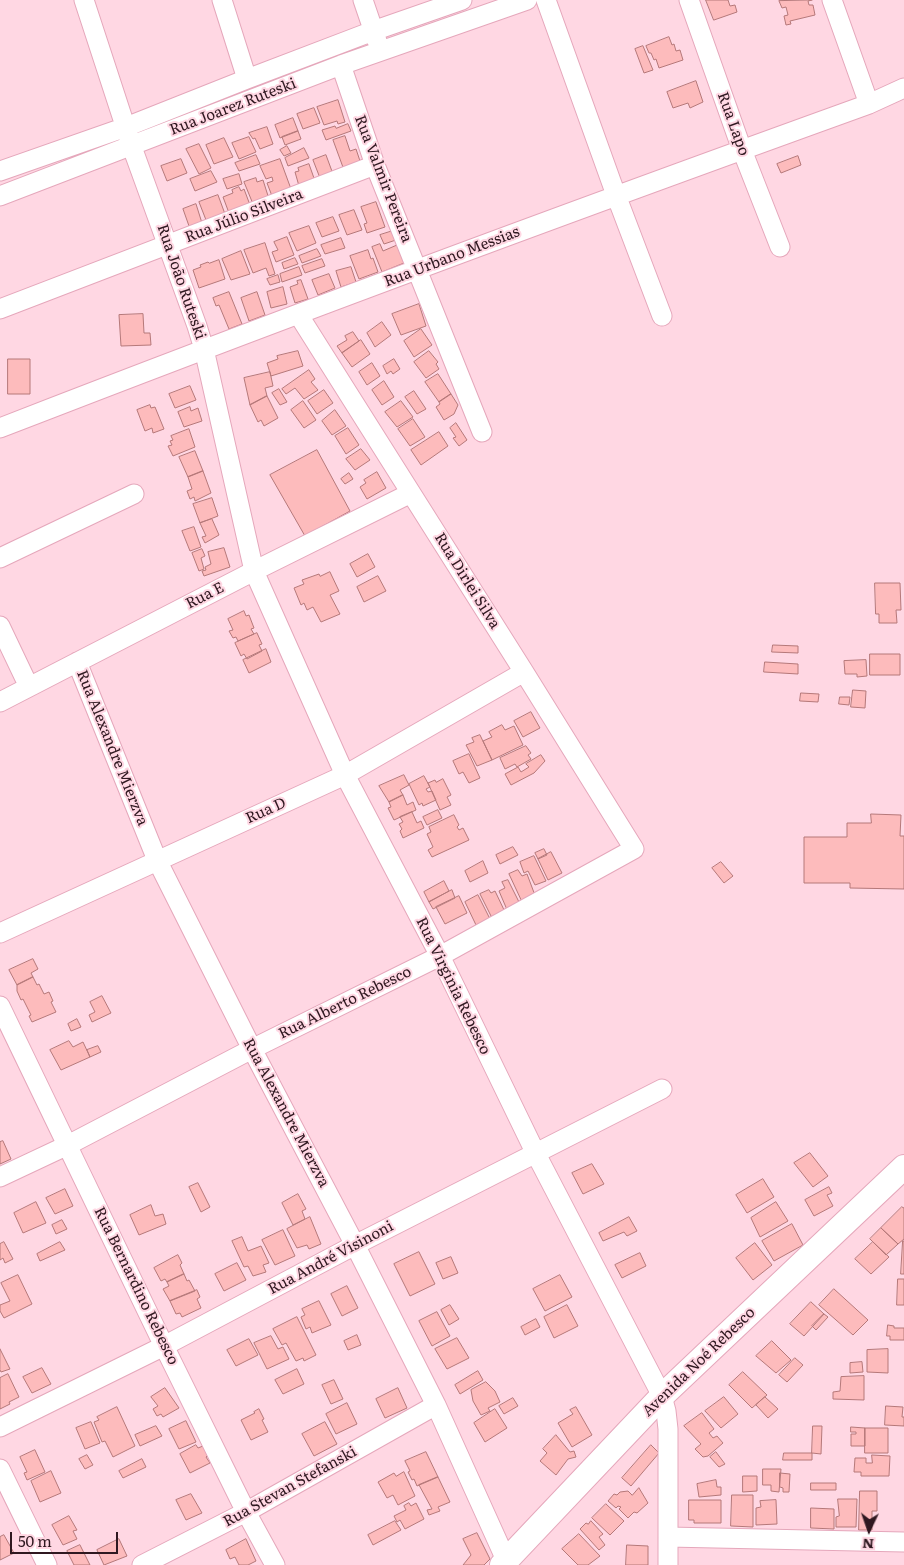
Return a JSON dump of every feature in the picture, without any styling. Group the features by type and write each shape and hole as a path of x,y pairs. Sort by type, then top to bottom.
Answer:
{"main road":[{"name":"Avenida Noé Rebesco","path":"504,1563 662,1396 904,1167"}],"street":[{"name":"Rua João Ruteski","path":"84,0 132,147 204,349 254,571"},
{"path":"222,0 247,78"},
{"path":"363,0 382,51"},
{"name":"Rua Joarez Ruteski","path":"0,196 132,147 341,65 527,0"},
{"path":"546,0 662,316"},
{"name":"Rua Lapo","path":"689,0 742,150 780,247"},
{"path":"832,0 869,104"},
{"name":"Rua Joarez Ruteski","path":"0,171 126,127 247,78 460,1"},
{"path":"460,1 467,20"},
{"name":"Rua Valmir Pereira","path":"341,65 376,165 482,432"},
{"name":"Rua Urbano Messias","path":"0,428 204,349 616,195 869,104 904,88"},
{"name":"Rua Júlio Silveira","path":"0,309 376,165"},
{"name":"Rua Dirlei Silva","path":"298,314 634,849"},
{"name":"Rua E","path":"0,702 410,493"},
{"path":"0,558 134,494"},
{"name":"Rua Virginia Rebesco","path":"254,571 345,775 440,956 536,1154 662,1396 668,1429 668,1565"},
{"path":"0,626 28,687"},
{"name":"Rua Alexandre Mierzva","path":"77,662 157,860 252,1049 355,1244 436,1406 504,1563"},
{"name":"Rua D","path":"0,933 345,775 524,672"},
{"name":"Rua Alberto Rebesco","path":"0,1177 68,1145 252,1049 440,956 634,849"},
{"name":"Rua Bernardino Rebesco","path":"0,1006 164,1346 246,1512 275,1565"},
{"name":"Rua André Visinoni","path":"0,1427 164,1346 355,1244 662,1090"},
{"name":"Rua Stevan Stefanski","path":"142,1565 246,1512 436,1406"},
{"path":"0,1469 47,1565"},
{"path":"668,1537 904,1542"}],"building":[{"path":"706,0 728,0 730,6 735,5 737,12 714,20"},
{"path":"812,0 808,1 809,5 813,5 815,15 790,21 791,24 786,25 784,16 788,15 786,7 782,8 779,1"},
{"path":"669,37 676,51 680,50 683,60 659,68 656,59 654,60 646,46"},
{"path":"643,46 653,70 644,73 635,49"},
{"path":"696,81 703,102 690,108 688,103 673,108 667,92"},
{"path":"338,100 345,122 338,124 337,121 324,125 317,107"},
{"path":"314,108 320,123 303,129 297,114"},
{"path":"293,118 298,131 280,138 275,125"},
{"path":"348,124 351,131 326,140 322,130"},
{"path":"267,127 273,144 260,149 255,138 253,139 249,133"},
{"path":"298,131 301,139 285,145 282,137"},
{"path":"345,136 350,151 356,149 361,164 344,170 333,140"},
{"path":"249,137 256,152 239,159 232,143"},
{"path":"224,138 233,157 214,164 206,145"},
{"path":"199,144 211,168 199,174 186,149"},
{"path":"287,146 291,153 284,156 280,150"},
{"path":"304,148 309,158 288,166 285,158"},
{"path":"256,155 260,164 239,171 235,163"},
{"path":"326,155 333,174 320,178 313,160"},
{"path":"798,156 801,165 781,173 777,164"},
{"path":"181,159 187,173 167,181 161,166"},
{"path":"280,159 291,189 272,196 267,183 273,181 272,177 266,179 260,166"},
{"path":"309,164 315,181 299,186 295,172 299,171 298,168"},
{"path":"211,171 217,182 195,191 190,179"},
{"path":"239,174 242,184 227,189 223,179"},
{"path":"256,178 257,182 263,180 269,199 253,204 244,182"},
{"path":"239,187 241,191 244,189 250,205 229,213 223,197 233,193 232,190"},
{"path":"218,195 225,214 206,220 199,202"},
{"path":"376,202 385,227 367,233 364,224 367,223 361,207"},
{"path":"196,204 202,223 189,226 183,209"},
{"path":"354,210 362,230 347,235 339,215"},
{"path":"333,217 339,231 322,237 316,223"},
{"path":"309,226 316,243 297,251 289,233"},
{"path":"396,230 399,239 384,244 380,235"},
{"path":"287,237 294,255 276,262 272,252 278,250 274,242"},
{"path":"341,238 345,248 325,254 321,245"},
{"path":"265,243 275,274 269,276 266,268 253,273 244,250"},
{"path":"380,244 383,251 397,245 404,263 382,272 372,247"},
{"path":"317,249 321,256 302,263 299,256"},
{"path":"368,250 378,272 359,279 350,256"},
{"path":"241,251 250,274 231,280 222,259"},
{"path":"295,258 298,264 284,269 282,263"},
{"path":"322,259 325,266 305,273 302,266"},
{"path":"219,260 225,279 199,288 193,270 201,267 200,265"},
{"path":"299,267 302,275 282,282 280,274"},
{"path":"351,267 356,282 341,287 336,271"},
{"path":"329,274 335,288 318,295 312,280"},
{"path":"278,275 280,282 270,285 267,279"},
{"path":"301,280 308,299 295,303 290,287 298,284 297,281"},
{"path":"283,287 287,304 271,308 267,292"},
{"path":"229,292 242,324 229,329 219,305 216,306 213,298"},
{"path":"257,292 265,315 249,321 241,298"},
{"path":"419,304 426,326 401,335 392,314"},
{"path":"143,314 144,333 150,333 151,345 121,346 119,315"},
{"path":"382,322 391,335 375,347 367,333"},
{"path":"421,329 432,345 414,357 404,341"},
{"path":"353,332 359,341 342,353 337,346 347,340 345,336"},
{"path":"361,340 370,354 352,367 342,353"},
{"path":"298,351 303,366 271,376 267,363 278,359 277,356"},
{"path":"429,351 438,362 436,364 439,369 426,378 414,362"},
{"path":"8,359 30,359 30,394 8,394"},
{"path":"394,359 400,369 393,374 391,371 387,374 383,366"},
{"path":"372,363 380,376 367,385 359,372"},
{"path":"309,370 315,379 311,382 318,390 304,399 295,388 286,394 282,389"},
{"path":"270,372 273,386 265,388 267,396 250,405 244,378"},
{"path":"438,374 451,394 439,402 425,382"},
{"path":"384,381 394,397 382,405 372,390"},
{"path":"190,386 196,400 175,408 169,394"},
{"path":"279,389 287,402 280,405 272,393"},
{"path":"324,390 333,403 317,414 308,401"},
{"path":"414,391 426,409 417,414 405,397"},
{"path":"451,394 458,405 454,414 444,420 436,407 440,404 439,402"},
{"path":"267,396 278,418 264,426 261,420 258,422 250,405"},
{"path":"303,401 316,420 304,428 291,410"},
{"path":"401,401 413,417 397,427 385,412"},
{"path":"150,405 151,408 155,407 164,429 153,433 152,428 145,431 137,410"},
{"path":"190,407 191,411 198,408 202,421 184,427 178,412"},
{"path":"335,410 346,426 332,435 322,421"},
{"path":"413,419 425,437 410,446 398,429"},
{"path":"456,423 467,440 459,446 453,438 456,437 450,428"},
{"path":"348,428 359,445 346,454 335,436"},
{"path":"189,429 195,447 173,456 168,446 172,445 170,441 173,440 171,436"},
{"path":"439,432 448,446 421,465 411,450"},
{"path":"361,449 370,460 355,470 346,459"},
{"path":"317,450 350,511 305,536 270,475"},
{"path":"195,451 203,471 188,477 179,457"},
{"path":"203,471 211,493 195,501 194,497 190,499 187,491 192,489 188,477"},
{"path":"377,472 386,488 367,499 360,487 366,483 364,480"},
{"path":"349,473 353,479 345,484 341,479"},
{"path":"212,498 218,516 200,523 193,504"},
{"path":"212,519 219,535 205,543 202,537 206,536 200,523"},
{"path":"194,527 201,547 190,551 182,531"},
{"path":"224,548 230,567 204,576 202,571 206,570 205,567 211,564 208,552"},
{"path":"202,549 205,556 201,558 204,569 199,571 192,553"},
{"path":"368,554 375,567 357,577 350,564"},
{"path":"330,572 339,591 330,595 340,614 321,622 313,607 307,610 304,603 301,605 294,588 304,584 302,580"},
{"path":"378,576 386,591 364,602 357,587"},
{"path":"875,583 900,583 901,610 896,610 897,623 879,623 879,614 876,614"},
{"path":"244,611 246,616 249,615 254,628 251,629 254,634 238,641 236,637 233,638 229,631 233,630 228,619"},
{"path":"257,633 262,644 259,645 262,651 247,659 244,654 241,656 235,643"},
{"path":"773,645 798,646 798,653 772,652"},
{"path":"266,649 271,662 249,673 243,660"},
{"path":"870,654 900,654 900,675 870,675"},
{"path":"866,660 867,676 857,677 857,674 845,674 844,661"},
{"path":"765,662 798,664 798,674 764,672"},
{"path":"853,690 866,691 865,708 851,707"},
{"path":"801,693 819,694 818,702 800,701"},
{"path":"840,697 850,697 849,705 839,704"},
{"path":"531,712 540,728 523,737 514,721"},
{"path":"502,725 505,730 514,726 523,745 492,760 483,741 492,737 489,732"},
{"path":"480,735 492,760 477,766 466,745 474,742 472,738"},
{"path":"526,746 531,753 528,755 531,759 517,767 515,764 505,769 500,758"},
{"path":"469,754 480,778 469,783 463,772 459,774 453,761"},
{"path":"541,755 545,761 534,773 511,785 505,774 518,767 521,772 529,767 526,764"},
{"path":"404,775 409,785 400,790 403,795 389,802 379,786"},
{"path":"424,776 430,787 426,789 428,792 432,791 436,800 423,806 422,803 419,805 409,784"},
{"path":"443,779 451,795 447,797 451,805 440,810 428,783"},
{"path":"403,795 407,805 413,802 416,810 394,820 388,808 391,807 389,802"},
{"path":"438,810 442,818 427,825 423,817"},
{"path":"412,812 417,823 421,821 424,828 403,838 400,831 402,829 399,824 403,822 400,817"},
{"path":"871,814 901,815 900,836 904,836 904,889 850,888 850,883 804,883 804,837 847,837 847,823 871,823"},
{"path":"454,815 459,825 457,827 459,830 463,828 469,840 432,857 428,850 433,847 427,834 431,832 429,827"},
{"path":"513,847 518,855 500,864 496,855"},
{"path":"544,849 547,855 538,859 535,853"},
{"path":"551,852 562,873 548,880 538,859"},
{"path":"534,856 546,881 535,885 528,871 524,873 520,862"},
{"path":"483,861 488,873 470,882 465,871"},
{"path":"721,862 733,876 724,883 712,868"},
{"path":"518,870 522,876 527,874 536,898 523,904 509,874"},
{"path":"508,880 520,904 508,912 499,891 505,888 502,882"},
{"path":"444,881 449,891 429,902 424,892"},
{"path":"452,890 455,898 433,909 429,902"},
{"path":"489,890 491,893 495,891 505,912 492,918 480,894"},
{"path":"478,895 490,919 476,925 465,902"},
{"path":"459,896 467,913 445,924 436,907"},
{"path":"33,959 38,969 31,973 33,977 17,985 9,970"},
{"path":"33,977 44,994 49,992 56,1012 32,1022 29,1016 31,1015 17,991 17,985"},
{"path":"102,996 111,1013 92,1022 89,1015 95,1012 90,1002"},
{"path":"77,1019 81,1027 71,1031 68,1024"},
{"path":"69,1041 73,1047 83,1042 90,1057 61,1070 50,1050"},
{"path":"98,1046 101,1052 90,1057 87,1050"},
{"path":"3,1141 11,1159 0,1164 0,1142"},
{"path":"810,1153 828,1176 813,1187 794,1163"},
{"path":"592,1164 604,1184 583,1194 572,1173"},
{"path":"763,1179 774,1197 747,1213 736,1195"},
{"path":"198,1183 210,1207 201,1212 189,1187"},
{"path":"829,1187 832,1193 827,1195 833,1206 814,1216 805,1200"},
{"path":"65,1189 73,1206 55,1214 46,1198"},
{"path":"298,1194 306,1209 302,1211 305,1219 293,1225 282,1203"},
{"path":"36,1202 46,1223 23,1233 14,1213"},
{"path":"776,1202 788,1221 760,1237 751,1218"},
{"path":"151,1205 155,1216 163,1214 166,1224 139,1235 130,1215"},
{"path":"902,1207 904,1208 904,1239 898,1244 881,1228"},
{"path":"310,1217 321,1244 309,1249 307,1245 297,1248 287,1229"},
{"path":"629,1217 637,1231 627,1236 624,1232 603,1241 599,1233"},
{"path":"62,1220 67,1229 56,1234 52,1225"},
{"path":"792,1224 803,1245 774,1261 762,1241"},
{"path":"881,1228 898,1244 886,1255 870,1239"},
{"path":"283,1230 295,1256 275,1265 262,1240"},
{"path":"242,1237 248,1251 261,1246 269,1263 263,1265 266,1272 253,1276 248,1266 244,1267 232,1241"},
{"path":"903,1241 904,1274 901,1274"},
{"path":"4,1242 13,1259 5,1263 3,1258 0,1260 0,1244"},
{"path":"60,1242 65,1250 40,1261 37,1254"},
{"path":"873,1242 889,1257 871,1274 855,1259"},
{"path":"755,1243 772,1265 753,1280 736,1258"},
{"path":"419,1252 435,1284 410,1296 394,1264"},
{"path":"640,1253 646,1266 622,1278 615,1265"},
{"path":"178,1255 184,1274 167,1282 165,1279 161,1281 154,1268"},
{"path":"451,1257 458,1273 443,1279 436,1263"},
{"path":"237,1263 246,1280 224,1291 215,1274"},
{"path":"184,1274 195,1291 170,1301 163,1289 169,1286 167,1282"},
{"path":"18,1275 32,1304 4,1318 0,1311 0,1305 10,1301 1,1283"},
{"path":"560,1275 572,1297 545,1311 533,1289"},
{"path":"898,1279 904,1279 904,1305 897,1305"},
{"path":"347,1286 358,1308 342,1316 331,1294"},
{"path":"834,1289 868,1320 853,1335 819,1305"},
{"path":"197,1290 200,1297 197,1299 201,1308 182,1317 180,1313 176,1314 170,1301"},
{"path":"319,1301 331,1325 312,1333 310,1327 306,1329 301,1317 305,1315 302,1309"},
{"path":"811,1302 824,1314 804,1336 790,1324"},
{"path":"450,1305 459,1319 449,1325 441,1310"},
{"path":"567,1305 578,1326 554,1338 544,1317"},
{"path":"437,1312 450,1336 432,1346 419,1321"},
{"path":"824,1314 828,1317 816,1330 812,1326"},
{"path":"297,1317 316,1355 304,1361 303,1358 296,1361 286,1343 282,1345 273,1329"},
{"path":"536,1319 540,1327 525,1335 521,1327"},
{"path":"888,1325 894,1326 894,1328 904,1328 904,1340 890,1340 890,1336 887,1336"},
{"path":"357,1335 361,1345 348,1350 344,1341"},
{"path":"271,1336 278,1349 283,1347 289,1359 267,1369 254,1343"},
{"path":"457,1338 469,1358 447,1369 435,1349"},
{"path":"249,1339 258,1355 236,1366 227,1350"},
{"path":"772,1341 791,1360 776,1373 756,1356"},
{"path":"0,1349 10,1369 1,1372 0,1370"},
{"path":"888,1349 888,1373 867,1372 867,1350"},
{"path":"795,1358 803,1365 787,1382 779,1375"},
{"path":"862,1362 863,1372 850,1373 850,1363"},
{"path":"42,1368 51,1384 32,1393 23,1377"},
{"path":"297,1369 304,1384 283,1394 275,1380"},
{"path":"478,1371 483,1380 460,1394 455,1385"},
{"path":"743,1372 767,1395 752,1408 729,1385"},
{"path":"8,1374 19,1397 0,1409 0,1378"},
{"path":"864,1376 864,1400 833,1399 833,1392 840,1391 841,1377"},
{"path":"334,1380 343,1399 331,1404 322,1385"},
{"path":"486,1382 495,1391 500,1402 488,1408 490,1411 481,1415 473,1401 471,1390"},
{"path":"165,1388 179,1408 163,1417 161,1414 157,1416 153,1409 158,1406 151,1397"},
{"path":"398,1388 407,1408 385,1418 376,1399"},
{"path":"724,1397 738,1414 721,1428 705,1411"},
{"path":"765,1397 778,1409 768,1418 756,1405"},
{"path":"513,1398 518,1406 504,1414 499,1406"},
{"path":"347,1403 357,1424 336,1434 326,1414"},
{"path":"886,1406 903,1407 902,1417 904,1417 904,1426 885,1425"},
{"path":"117,1407 135,1446 113,1457 105,1441 102,1442 94,1422 99,1420 97,1417"},
{"path":"576,1407 592,1435 572,1447 558,1423 573,1414 570,1410"},
{"path":"259,1409 268,1432 251,1440 241,1420"},
{"path":"495,1409 507,1428 485,1442 474,1423"},
{"path":"702,1413 714,1429 709,1433 713,1438 717,1436 723,1443 708,1456 703,1457 695,1449 701,1444 684,1426"},
{"path":"186,1421 196,1442 179,1449 169,1429"},
{"path":"91,1422 100,1443 85,1449 76,1428"},
{"path":"325,1422 337,1444 314,1456 302,1434"},
{"path":"156,1426 162,1436 140,1446 135,1435"},
{"path":"813,1426 822,1426 821,1454 812,1453"},
{"path":"851,1427 865,1428 865,1446 851,1446 851,1434 856,1434 856,1432 851,1432"},
{"path":"865,1428 888,1428 888,1453 865,1453"},
{"path":"556,1435 570,1452 574,1451 576,1457 568,1459 556,1475 540,1461 547,1453 543,1449"},
{"path":"196,1445 198,1448 203,1446 210,1463 190,1473 180,1454"},
{"path":"651,1445 659,1453 631,1486 622,1478"},
{"path":"35,1450 45,1472 27,1480 24,1473 27,1472 20,1457"},
{"path":"426,1452 438,1477 417,1486 408,1472 410,1471 405,1461"},
{"path":"716,1452 725,1464 719,1467 710,1457"},
{"path":"784,1453 812,1453 812,1460 783,1460"},
{"path":"87,1455 93,1465 85,1469 79,1459"},
{"path":"872,1455 890,1456 889,1476 861,1476 861,1472 854,1472 855,1458 866,1458 866,1463 872,1463"},
{"path":"142,1459 146,1467 123,1478 119,1471"},
{"path":"763,1469 781,1469 779,1492 771,1491 771,1485 763,1485"},
{"path":"51,1471 61,1493 40,1502 31,1481"},
{"path":"404,1472 415,1496 398,1505 393,1495 387,1498 378,1482 394,1473 396,1476"},
{"path":"780,1473 790,1474 789,1492 783,1492 783,1488 780,1487"},
{"path":"743,1476 757,1476 757,1491 743,1492"},
{"path":"438,1477 450,1502 438,1507 440,1511 429,1515 427,1510 432,1509 419,1485"},
{"path":"716,1480 717,1487 721,1487 721,1495 699,1497 697,1484"},
{"path":"811,1483 836,1483 836,1490 811,1490"},
{"path":"639,1488 648,1503 628,1518 619,1509 621,1507 618,1506 616,1508 608,1501 614,1494 617,1495 620,1492 628,1491 632,1495"},
{"path":"860,1491 877,1491 877,1511 872,1511 872,1530 859,1530"},
{"path":"191,1494 202,1513 186,1520 176,1500"},
{"path":"732,1495 753,1495 753,1527 731,1526"},
{"path":"838,1499 857,1499 856,1527 836,1527 836,1517 839,1516"},
{"path":"689,1500 721,1500 721,1523 694,1523 694,1520 689,1520"},
{"path":"776,1500 777,1524 756,1525 756,1508 761,1507 760,1501"},
{"path":"409,1503 411,1506 416,1503 424,1519 405,1529 400,1520 397,1522 394,1516 406,1510 404,1506"},
{"path":"606,1504 624,1521 610,1535 592,1518"},
{"path":"811,1508 834,1509 834,1529 811,1528"},
{"path":"69,1516 77,1530 73,1531 77,1539 63,1545 52,1525"},
{"path":"395,1521 401,1530 373,1545 368,1535"},
{"path":"591,1521 603,1534 599,1537 605,1545 599,1550 580,1529"},
{"path":"477,1533 490,1559 484,1565 463,1565 471,1555 463,1539"},
{"path":"579,1534 600,1556 588,1565 578,1565 562,1549"},
{"path":"4,1535 14,1553 0,1560 0,1537"},
{"path":"119,1539 127,1556 104,1565 97,1550"},
{"path":"246,1539 256,1561 248,1565 239,1565 235,1557 230,1559 226,1550"},
{"path":"80,1545 90,1565 74,1565 67,1551"},
{"path":"627,1545 648,1546 648,1565 626,1565"}]}
